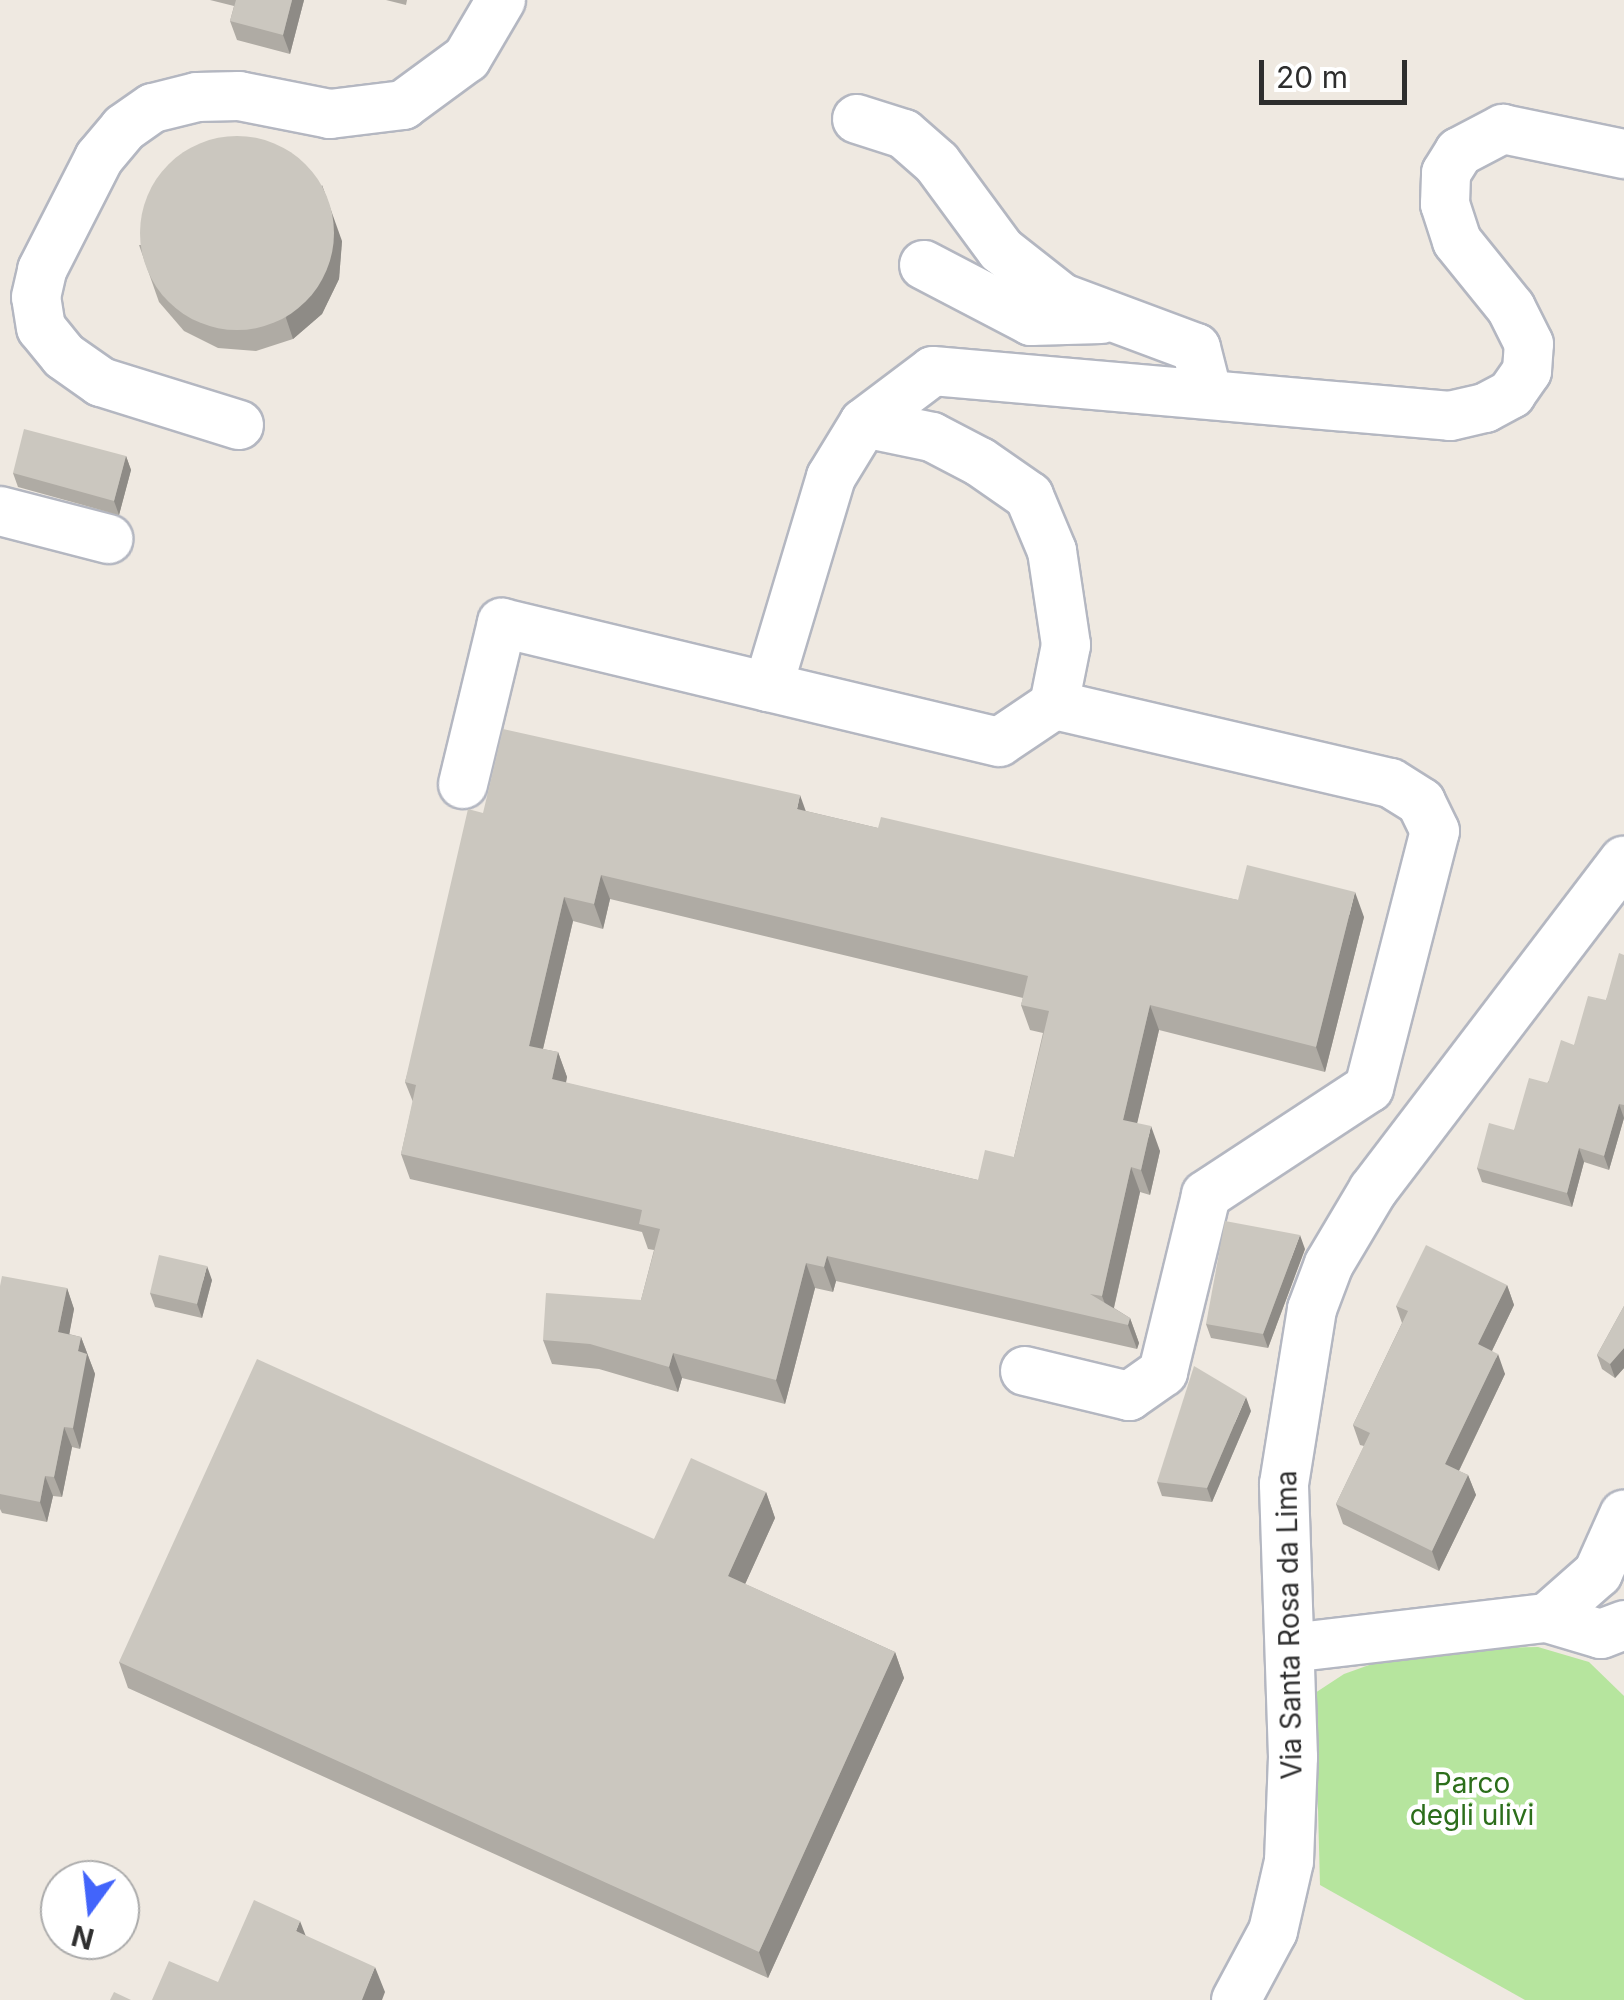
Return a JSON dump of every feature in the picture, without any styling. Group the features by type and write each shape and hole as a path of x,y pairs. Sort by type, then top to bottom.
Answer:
{"street":[{"path":"240,425 101,382 64,356 41,328 36,297 42,270 98,158 124,128 154,108 196,97 239,96 330,114 402,104 467,58 501,0"},
{"path":"858,118 904,134 937,164 1000,250 1062,298 1196,348 1207,391"},
{"path":"768,687 830,477 864,424 934,370 1207,391 1450,416 1511,394 1527,371 1529,344 1512,308 1457,240 1445,204 1446,173 1459,152 1503,129 1624,154"},
{"path":"924,265 1031,321 1110,319"},
{"path":"462,784 502,623 999,742 1054,705 1066,645 1052,551 1028,496 932,438 864,424"},
{"path":"0,510 108,539"},
{"path":"1025,1371 1129,1396 1163,1372 1206,1195 1369,1088 1435,831 1422,802 1390,782 1054,705"},
{"name":"Via Santa Rosa da Lima","path":"1236,2000 1273,1931 1288,1861 1290,1648 1284,1484 1304,1344 1328,1264 1373,1190 1624,861"},
{"path":"1546,1618 1598,1572 1624,1515"},
{"path":"1290,1648 1546,1618 1616,1641"}],"green space":[{"name":"Parco degli ulivi","path":"1538,1647 1589,1662 1624,1696 1624,2000 1525,2000 1320,1885 1315,1693 1344,1674 1411,1650"}],"building":[{"path":"236,0 292,0 283,35 230,21"},
{"path":"237,136 274,143 306,164 327,196 334,233 327,270 306,302 274,323 237,330 200,323 168,302 147,270 140,233 147,196 168,164 200,143"},
{"path":"24,429 126,456 114,501 13,473"},
{"path":"503,729 800,795 797,809 878,828 881,817 1238,900 1247,865 1355,892 1316,1047 1150,1005 1123,1120 1151,1126 1141,1170 1131,1167 1102,1296 1090,1294 1130,1318 1128,1325 827,1256 824,1267 806,1263 776,1380 673,1353 669,1367 590,1344 543,1340 546,1293 641,1300 660,1229 639,1224 642,1210 401,1154 416,1085 405,1082 468,809 483,813","holes":["601,875 1028,976 1021,1005 1049,1011 1014,1157 985,1150 978,1180 552,1079 558,1052 529,1046 564,897 594,904"]},
{"path":"1619,953 1624,955 1624,1105 1619,1104 1604,1156 1579,1148 1567,1193 1477,1168 1489,1123 1514,1130 1529,1078 1548,1083 1561,1040 1574,1045 1588,996 1606,1000"},
{"path":"1225,1221 1300,1235 1263,1334 1206,1324"},
{"path":"1426,1245 1507,1285 1478,1344 1498,1354 1445,1464 1468,1475 1432,1551 1336,1504 1370,1433 1353,1425 1408,1311 1396,1306"},
{"path":"159,1255 207,1266 197,1304 150,1293"},
{"path":"2,1276 67,1288 58,1332 81,1337 78,1351 87,1354 73,1428 64,1427 54,1477 45,1476 40,1502 0,1494"},
{"path":"1624,1306 1624,1348 1610,1364 1597,1355"},
{"path":"257,1359 654,1539 691,1458 766,1492 728,1576 895,1652 759,1952 119,1662"},
{"path":"1194,1366 1246,1397 1207,1488 1157,1482"},
{"path":"254,1900 300,1921 296,1931 375,1967 362,2000 152,2000 169,1961 218,1982"},
{"path":"114,1992 131,2000 110,2000"}]}
